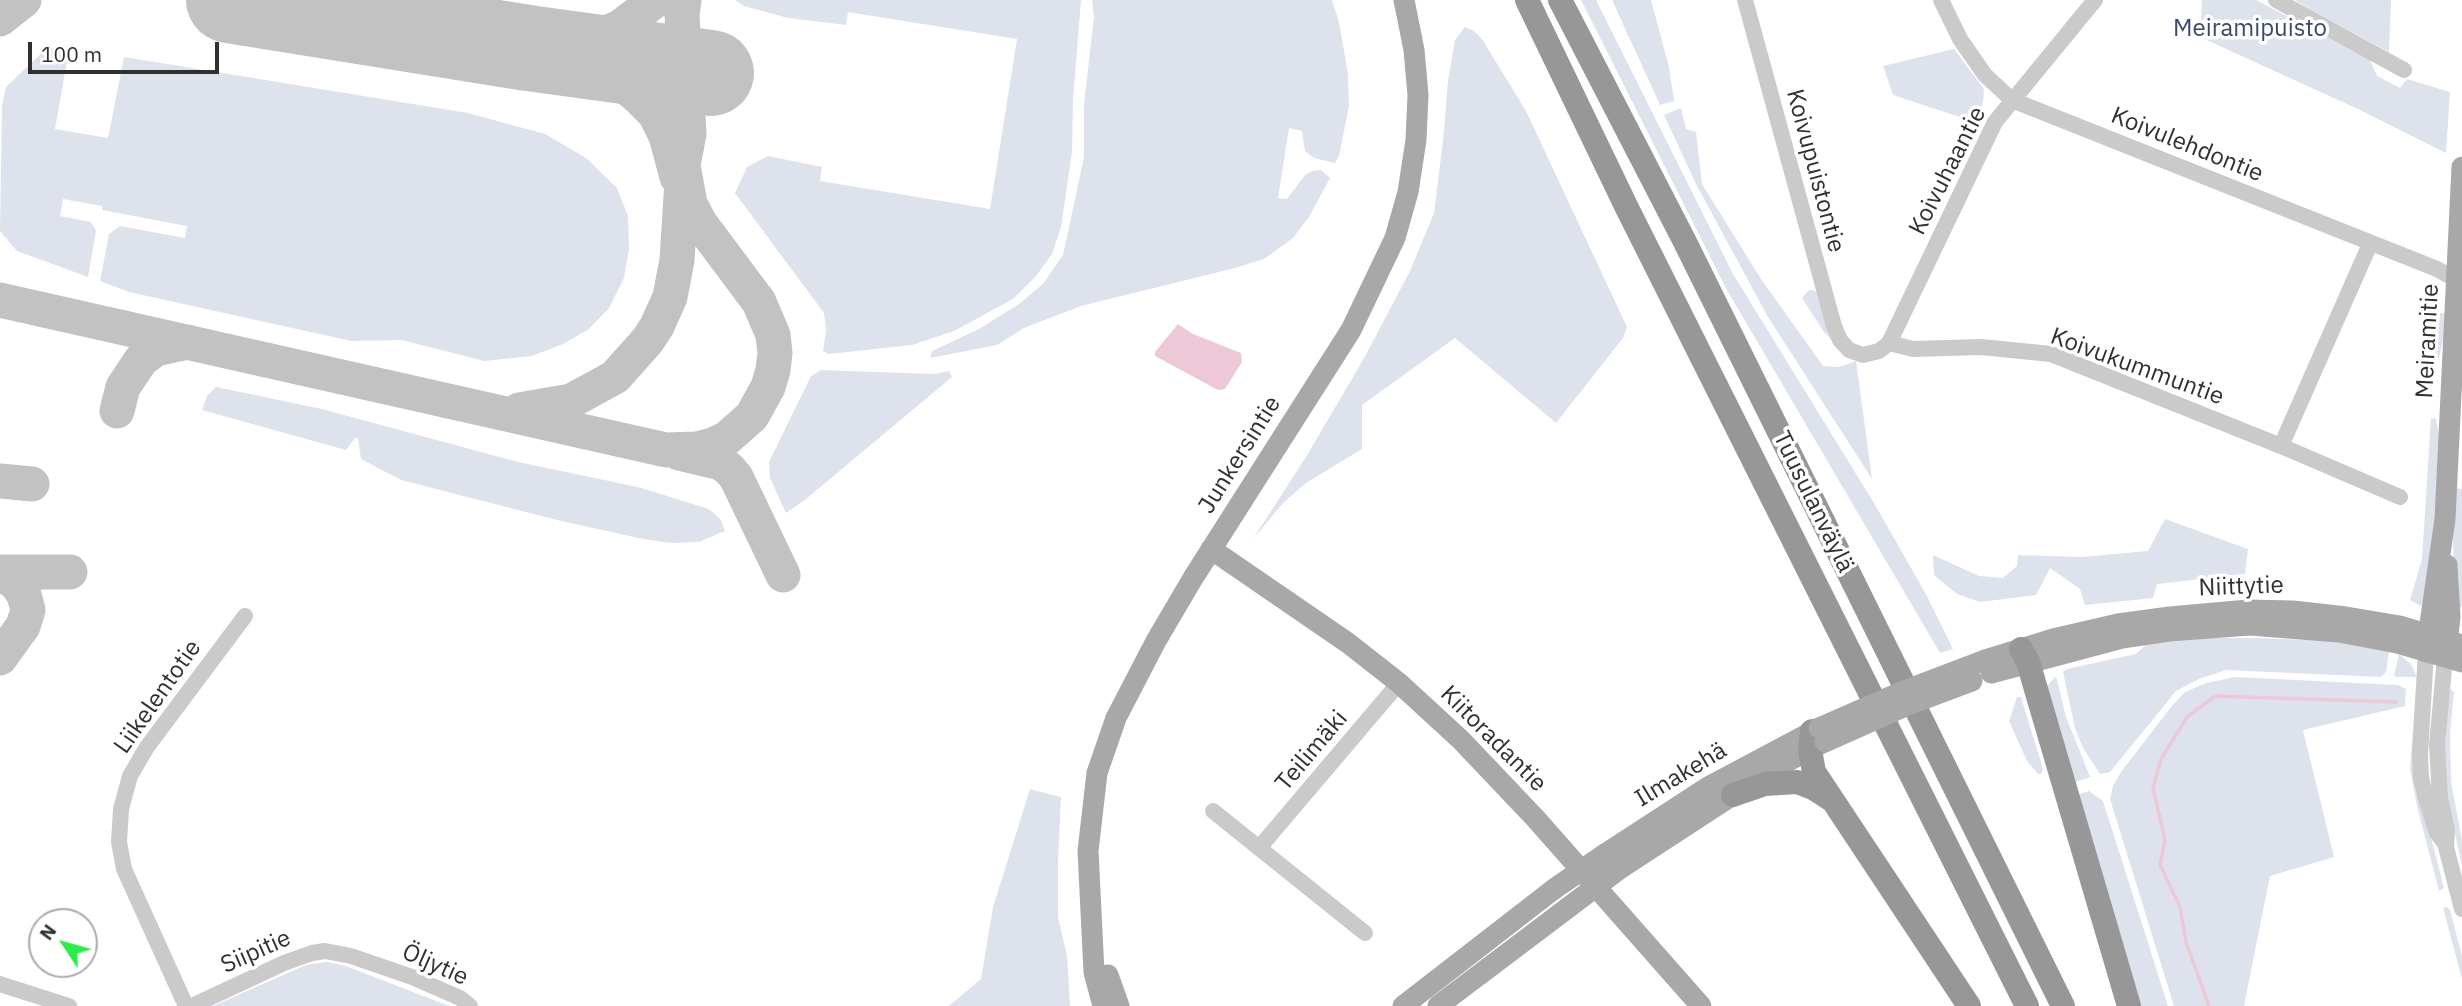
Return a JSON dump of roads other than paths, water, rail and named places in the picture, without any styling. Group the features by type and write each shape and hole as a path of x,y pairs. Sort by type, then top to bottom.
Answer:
{"highway":[{"name":"Tuusulanväylä","path":"1527,0 1626,206 2027,1006"},
{"name":"Tuusulanväylä","path":"1563,0 1581,41 1690,252 2063,1006"},
{"path":"2024,656 2129,1006"},
{"path":"1816,737 1814,772 1969,1006"},
{"path":"1732,795 1765,784 1797,782 1813,788 1831,800"}],"main road":[{"name":"Junkersintie","path":"1102,1006 1094,971 1087,851 1097,773 1122,707 1156,641 1351,330 1395,238 1408,192 1418,106 1414,50 1404,0"},
{"name":"Meiramitie","path":"2445,648 2450,617 2445,519 2460,282 2462,167"},
{"name":"Kiitoradantie","path":"1211,550 1338,636 1399,683 1493,772 1701,1006"},
{"name":"Niittytie","path":"2024,656 2169,631 2250,625 2339,632 2397,643 2445,648"},
{"name":"Ilmakehä","path":"1438,1006 1569,907 1611,862 1708,788 1816,737 1908,705 1988,667 2024,656"},
{"name":"Ilmakehä","path":"1403,1006 1554,889 1611,862 1732,795 1816,737"},
{"name":"Junkersintie","path":"1093,933 1119,1006"}],"street":[{"name":"Koivupuistontie","path":"1745,0 1834,326 1840,340 1849,350"},
{"name":"Koivulehdontie","path":"1941,0 1960,40 1985,75 2012,100 2437,269 2460,282"},
{"name":"Koivuhaantie","path":"1889,343 1995,122 2095,0"},
{"path":"2276,0 2404,70"},
{"path":"2281,446 2370,244"},
{"name":"Koivukummuntie","path":"1849,350 1863,355 1879,351 1889,343 1913,349 1982,347 2051,354 2281,446 2399,497"},
{"name":"Liikelentotie","path":"186,1006 124,869 119,842 121,809 130,776 147,747 245,616"},
{"path":"2445,648 2437,745 2446,847 2462,909"},
{"name":"Teilimäki","path":"1259,848 1399,683"},
{"path":"1213,811 1365,933"},
{"name":"Siipitie","path":"192,1006 284,963 312,953 337,953 381,967"},
{"name":"Öljytie","path":"381,967 440,988 471,1006"},
{"path":"0,984 69,1006"}],"waterway":[{"path":"2209,1006 2186,942 2180,907 2160,865 2165,840 2153,788 2161,759 2187,717 2215,696 2396,702"}],"park label":[{"name":"Meiramipuisto","path":"2250,29"}]}
